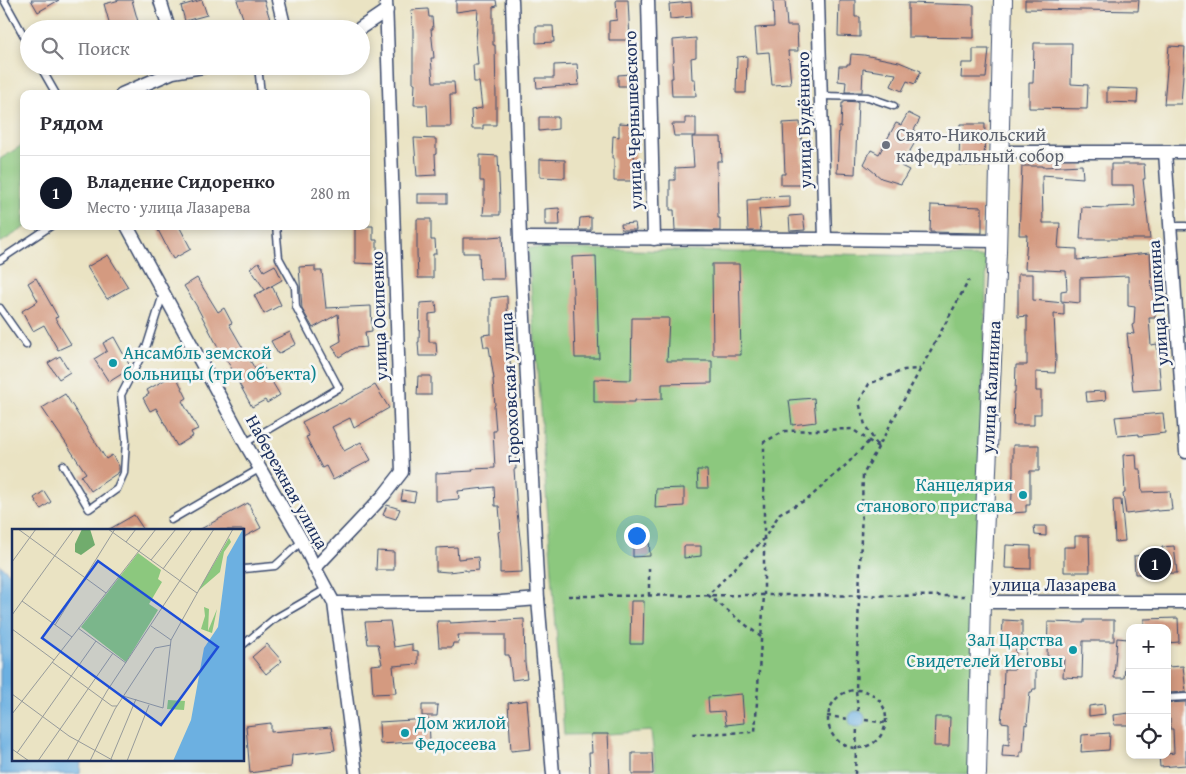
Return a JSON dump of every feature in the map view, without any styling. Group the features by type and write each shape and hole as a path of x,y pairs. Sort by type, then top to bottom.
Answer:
{"street":[{"path":"160,0 166,20"},
{"path":"278,0 282,20"},
{"name":"Гороховская улица","path":"512,0 520,238 538,599 553,774"},
{"name":"улица Чернышевского","path":"648,0 654,239"},
{"name":"улица Будённого","path":"818,0 824,239"},
{"name":"улица Калинина","path":"977,774 981,602 997,241 1003,0"},
{"path":"369,20 386,5"},
{"name":"улица Осипенко","path":"314,568 384,495 402,472 386,5"},
{"path":"130,90 161,75"},
{"path":"999,152 1186,152"},
{"name":"улица Пушкина","path":"1165,152 1186,452"},
{"name":"Набережная улица","path":"130,230 259,469 302,541 314,568 334,603 356,774"},
{"path":"520,238 997,241"},
{"path":"334,603 501,602 538,599"},
{"name":"улица Лазарева","path":"981,602 1186,602"}],"lane":[{"path":"4,0 20,29"},
{"path":"45,75 54,90"},
{"path":"259,75 261,90"},
{"path":"821,96 868,97 894,106"},
{"path":"1170,226 1186,226"},
{"path":"0,260 46,230"},
{"path":"245,443 339,388 296,307 295,287 279,258 276,230"},
{"path":"63,465 89,509 117,489 124,472 126,440 121,395 147,345 163,292"},
{"path":"0,308 26,345"},
{"path":"171,520 259,469"},
{"path":"245,569 275,566 302,541"},
{"path":"245,643 274,619 326,589"},
{"path":"1171,698 1186,697"}],"path":[{"path":"858,711 856,690 863,475 969,280"},
{"path":"878,447 866,425 859,402 869,384 904,370 921,369"},
{"path":"691,734 755,732 764,595 764,442 784,431 852,429 878,447"},
{"path":"708,595 764,539 780,513 808,499 847,464 869,441"},
{"path":"649,568 649,596"},
{"path":"708,595 761,637"},
{"path":"568,596 965,596"},
{"path":"856,690 871,693 878,699 886,714 886,723 879,738 872,744 856,748 847,747 838,742 831,734 827,716 830,706 836,698 844,692 856,690"},
{"path":"827,716 849,719"},
{"path":"865,720 886,723"},
{"path":"855,774 856,727"}],"green space":[{"path":"20,146 21,230 0,243 0,159"},
{"path":"528,248 987,257 970,774 656,774 651,731 564,735"}],"water":[{"path":"0,565 12,575 12,762 81,762 80,774 0,774"},
{"path":"857,711 865,719 857,727 849,719"}],"building":[{"path":"31,0 59,0 38,12"},
{"path":"120,0 132,0 138,20 108,20 104,4"},
{"path":"202,0 207,15 185,20 181,6"},
{"path":"237,0 264,0 270,20 244,20"},
{"path":"456,0 496,0 497,6 493,7 493,45 495,45 496,125 483,125 483,129 472,129 471,110 482,108 479,82 474,82 473,65 478,65 476,41 478,9 456,12"},
{"path":"616,0 628,0 630,40 609,40 609,21 617,20"},
{"path":"773,0 785,0 787,26 797,26 798,51 788,51 791,84 772,85 769,52 757,53 755,28 774,27"},
{"path":"839,0 855,0 855,17 860,17 860,37 838,36"},
{"path":"1025,0 1139,0 1138,11 1025,9"},
{"path":"691,2 692,17 670,19 669,4"},
{"path":"908,3 974,5 974,38 908,37"},
{"path":"428,9 429,17 432,17 433,29 431,29 434,58 431,58 433,82 454,82 455,94 450,94 451,127 428,127 427,105 414,105 415,83 413,83 411,10"},
{"path":"536,26 553,26 554,42 536,43"},
{"path":"696,38 696,57 691,58 692,79 695,79 696,96 672,96 673,40"},
{"path":"1034,43 1072,43 1071,84 1088,85 1087,109 1029,108 1029,83 1033,83"},
{"path":"1169,46 1185,47 1181,104 1164,104"},
{"path":"973,49 989,49 986,78 961,78 962,63 973,63"},
{"path":"851,54 899,62 921,71 915,84 907,81 902,91 891,86 896,74 863,69 862,92 845,92 846,82 838,81 839,66 850,64"},
{"path":"747,56 746,93 736,93 737,57"},
{"path":"577,64 579,85 537,88 536,78 554,78 554,65"},
{"path":"631,74 632,86 618,86 618,75"},
{"path":"1107,88 1138,89 1137,103 1107,102"},
{"path":"844,101 858,102 855,174 837,173 839,127 841,127 842,103"},
{"path":"908,113 920,119 914,130 920,134 901,166 909,170 901,184 881,178 864,164 871,150 879,154 896,123 901,125"},
{"path":"539,117 558,117 558,129 539,131"},
{"path":"685,118 696,118 696,136 674,136 672,124 685,124"},
{"path":"800,122 802,185 781,185 781,174 785,174 783,123"},
{"path":"619,123 635,124 635,181 614,181 613,136 619,137"},
{"path":"960,124 985,124 984,166 959,165"},
{"path":"692,137 721,137 722,161 717,161 720,231 675,230 674,210 670,210 670,180 675,180 675,168 694,167"},
{"path":"414,138 436,139 436,175 417,176"},
{"path":"480,155 498,156 500,215 483,215 484,181 480,181"},
{"path":"540,159 565,160 565,178 540,177"},
{"path":"1111,164 1144,164 1145,179 1143,179 1150,239 1080,239 1082,207 1135,206 1133,185 1111,185"},
{"path":"1082,165 1083,178 1042,175 1043,223 1060,223 1058,248 1077,249 1077,260 1150,253 1155,318 1149,318 1151,345 1157,344 1161,389 1133,391 1127,333 1134,334 1132,325 1134,324 1135,307 1128,306 1128,276 1080,278 1080,303 1061,301 1061,291 1067,290 1066,271 1025,269 1027,235 1019,235 1022,166"},
{"path":"418,194 447,194 447,203 418,203"},
{"path":"790,196 790,207 759,209 761,231 748,231 747,200 761,199 761,197"},
{"path":"931,205 982,207 982,233 930,232"},
{"path":"559,208 560,225 545,225 545,209"},
{"path":"803,215 805,230 790,231 789,216"},
{"path":"591,217 591,230 579,230 580,218"},
{"path":"417,219 431,219 431,240 435,240 436,254 433,254 433,278 418,278"},
{"path":"635,223 636,230 622,230 621,224"},
{"path":"370,226 373,226 373,240 377,240 377,264 355,263 355,230 370,230"},
{"path":"158,230 181,230 191,249 173,259"},
{"path":"502,236 504,279 480,279 479,253 463,253 463,238"},
{"path":"108,255 128,287 107,299 87,267"},
{"path":"596,256 599,358 575,358 572,257"},
{"path":"259,262 264,271 275,265 282,280 266,289 272,286 281,305 264,314 254,295 265,290 250,268"},
{"path":"712,264 739,264 741,355 713,355"},
{"path":"315,266 315,271 322,271 326,308 371,306 372,331 365,332 367,347 354,348 339,357 332,346 341,341 338,314 313,328 302,309 299,267"},
{"path":"1018,274 1033,274 1033,300 1064,303 1064,315 1054,314 1055,373 1036,372 1036,391 1041,391 1041,414 1034,414 1034,425 1013,425 1016,365 1027,365 1027,316 1018,317"},
{"path":"36,278 58,317 55,318 71,344 58,350 44,325 33,331 22,311 38,301 28,283"},
{"path":"197,278 218,312 224,308 232,323 229,324 255,369 262,365 280,395 267,403 265,400 252,407 237,377 184,286"},
{"path":"507,296 508,352 511,370 508,370 512,400 510,400 516,469 514,469 522,572 500,573 498,532 501,531 499,506 495,506 494,487 458,491 459,499 436,501 436,473 495,468 493,431 496,431 494,379 489,347 484,347 482,335 491,334 491,298"},
{"path":"436,302 437,313 429,314 429,342 436,342 437,356 419,356 420,303"},
{"path":"632,318 669,318 667,361 712,361 712,383 662,384 662,399 635,400 635,402 594,402 594,379 631,380"},
{"path":"290,332 296,344 278,354 271,341"},
{"name":"Ансамбль земской больницы (три объекта)","path":"114,337 130,366 128,370 109,382 94,359 107,351 103,343"},
{"path":"60,356 70,372 59,379 48,363"},
{"path":"175,374 187,398 182,401 198,429 191,432 193,436 177,446 156,408 150,411 143,398 149,394 147,390"},
{"path":"418,376 431,376 431,395 417,395"},
{"path":"375,385 389,408 354,428 350,418 332,427 344,451 361,442 371,460 333,480 326,466 322,468 306,437 309,436 302,422"},
{"path":"1105,391 1106,400 1087,402 1086,392"},
{"path":"65,394 106,459 112,455 119,466 119,472 91,491 81,476 86,473 42,408"},
{"path":"814,398 816,422 792,425 789,400"},
{"path":"1163,413 1165,433 1118,436 1115,417"},
{"path":"1013,445 1039,445 1039,471 1030,471 1030,505 1026,505 1026,512 1011,513"},
{"path":"1136,454 1137,469 1140,469 1142,492 1170,491 1172,510 1126,514 1123,494 1125,493 1123,455"},
{"path":"697,470 707,470 708,488 698,488"},
{"path":"684,488 684,506 655,508 656,489"},
{"path":"403,490 416,492 414,502 401,500"},
{"path":"44,491 51,502 41,509 34,498"},
{"path":"1113,500 1121,500 1125,541 1115,542"},
{"path":"248,503 261,528 245,536 245,529 201,529"},
{"path":"387,505 400,509 396,519 383,515"},
{"path":"134,515 143,529 110,529"},
{"path":"1034,526 1046,526 1046,536 1035,535"},
{"path":"1075,536 1089,536 1090,572 1064,572 1064,547 1075,547"},
{"path":"633,537 649,537 650,556 633,557"},
{"path":"1006,545 1031,546 1031,569 1005,568"},
{"path":"684,546 701,546 701,556 684,558"},
{"path":"1174,546 1177,573 1135,574 1134,556 1163,554 1162,547"},
{"path":"457,547 458,559 478,557 479,570 436,571 436,548"},
{"path":"377,551 394,552 394,570 376,570"},
{"path":"631,601 644,601 643,644 630,644"},
{"path":"1178,618 1179,642 1171,643 1171,624 1144,624 1144,619"},
{"path":"524,619 527,678 512,680 509,655 505,655 505,635 458,635 459,643 453,643 452,647 439,647 437,621 450,621 450,623"},
{"path":"1003,620 1022,621 1022,646 1002,645"},
{"path":"1084,620 1114,620 1114,641 1083,641 1082,678 1063,677 1064,657 1047,656 1048,622 1084,623"},
{"path":"390,621 394,647 412,644 412,650 418,651 418,664 393,666 396,693 373,694 371,665 382,664 378,644 368,644 365,622"},
{"path":"1117,638 1126,639 1124,678 1114,678"},
{"path":"267,644 282,661 266,674 252,657"},
{"path":"1016,649 1026,649 1025,659 1036,659 1036,689 1030,692 1023,752 1020,752 1020,757 1002,756 1003,744 1009,745 1009,723 1001,722 1004,669 1015,669"},
{"path":"1183,666 1186,692 1171,693 1171,667"},
{"path":"742,694 744,723 726,725 724,711 709,712 708,697"},
{"path":"527,700 531,749 511,751 508,703"},
{"path":"1186,702 1186,765 1160,767 1159,759 1171,759 1171,753 1174,753 1173,729 1171,729 1171,703"},
{"path":"1104,704 1105,714 1089,716 1089,706"},
{"path":"422,705 438,705 437,716 422,716"},
{"path":"1126,713 1126,725 1114,725 1113,715"},
{"path":"935,717 950,717 949,746 934,746"},
{"name":"Дом жилой Федосеева","path":"429,719 430,741 380,744 379,722"},
{"path":"271,723 271,732 331,727 335,750 292,755 291,767 250,773 246,726"},
{"path":"1110,733 1109,750 1081,752 1082,735"},
{"path":"591,734 608,734 610,774 590,774 589,753 592,753"},
{"path":"632,753 652,753 653,774 632,774"}],"place":[{"name":"Свято-Никольский кафедральный собор","path":"886,145"},
{"name":"Ансамбль земской больницы (три объекта)","path":"113,363"},
{"name":"Канцелярия станового пристава","path":"1023,495"},
{"name":"Владение Сидоренко","path":"1155,564"},
{"name":"Зал Царства Свидетелей Иеговы","path":"1073,650"},
{"name":"Дом жилой Федосеева","path":"405,733"}]}
